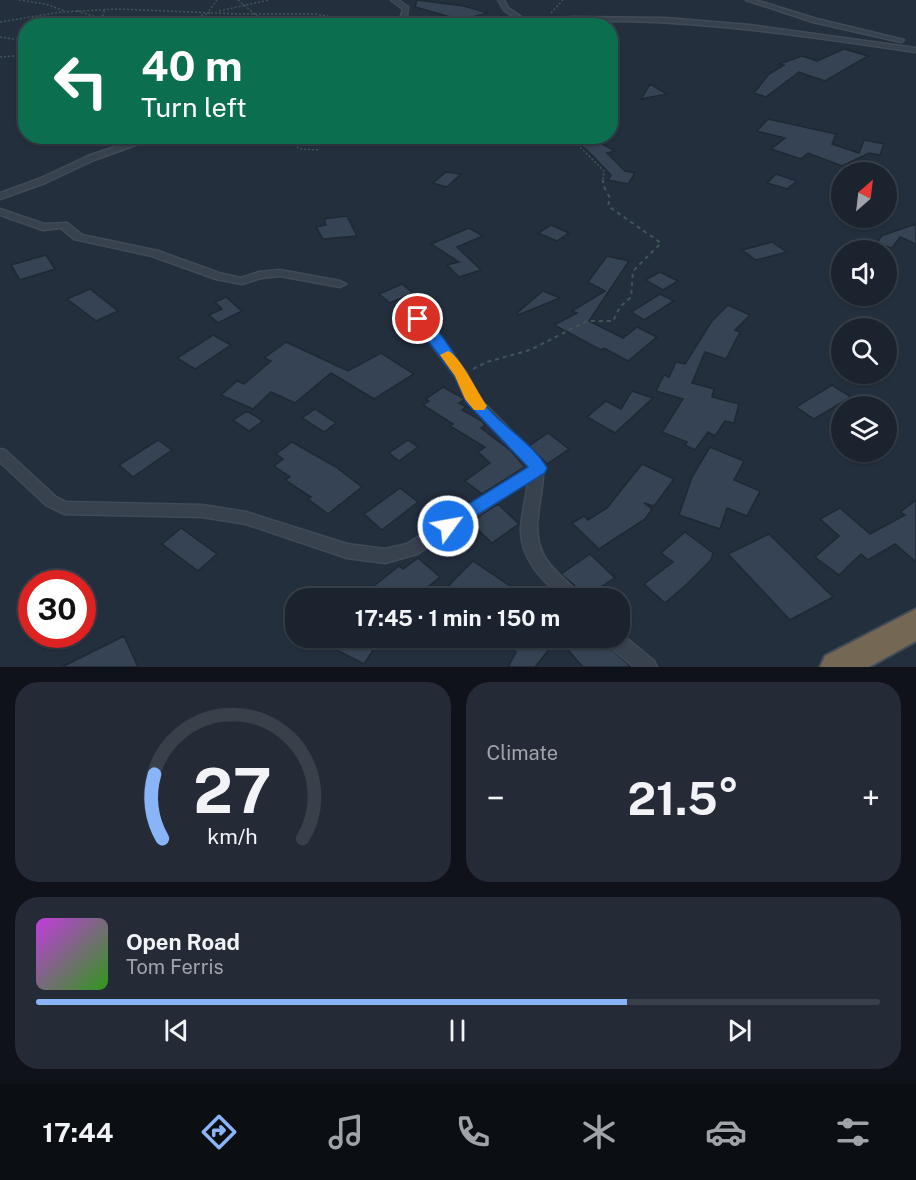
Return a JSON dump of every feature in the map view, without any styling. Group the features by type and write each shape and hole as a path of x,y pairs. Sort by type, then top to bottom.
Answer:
{"highway":[{"path":"837,667 916,624"}],"street":[{"path":"394,0 406,8 404,18"},
{"path":"501,0 506,9 520,18"},
{"path":"749,0 815,21 916,48"},
{"path":"618,19 654,19 759,29 916,48"},
{"path":"0,196 42,181 91,158 133,144"},
{"path":"0,213 43,227 63,225 78,237 154,253 216,276 242,281 259,275 280,273 340,284"},
{"path":"418,319 437,340 462,375 472,399 539,468"},
{"path":"0,454 51,501 64,508 202,511 246,518 347,551 385,556 411,549 539,468"},
{"path":"539,468 536,474 529,521 530,548 537,564 562,588"},
{"path":"625,648 648,667"}],"path":[{"path":"19,0 45,4 65,11"},
{"path":"207,12 218,0"},
{"path":"238,0 260,18"},
{"path":"196,18 269,0"},
{"path":"24,18 65,11 105,9 315,14 338,18"},
{"path":"102,18 105,9"},
{"path":"75,10 96,18"},
{"path":"0,22 18,19"},
{"path":"0,37 18,39"},
{"path":"0,57 18,56"},
{"path":"292,144 300,149 319,150"},
{"path":"462,375 487,362 531,350 587,321 613,321 620,307 631,297 631,276 636,268 658,250 662,243 608,206 610,198 603,185 604,171 577,144"}],"building":[{"path":"417,0 464,6 488,13 469,18 454,18 415,7"},
{"path":"844,49 868,56 825,81 799,72 766,97 754,93 769,74 784,65 779,64 802,56 817,61"},
{"path":"650,84 667,94 641,99"},
{"path":"768,119 836,134 832,144 859,153 864,140 884,144 880,155 869,153 850,162 832,162 808,153 801,159 771,149 785,138 757,131"},
{"path":"577,144 602,144 615,151 607,153 625,171 635,173 628,184 608,180 611,175 586,149"},
{"path":"446,172 461,174 447,187 433,183"},
{"path":"776,174 797,181 787,189 767,183"},
{"path":"347,216 357,236 323,239 316,227 326,225 324,219"},
{"path":"916,224 916,244 900,237 897,241 879,240 881,236"},
{"path":"551,225 569,233 557,241 538,233"},
{"path":"469,228 483,236 457,247 481,270 459,277 447,265 459,262 431,244"},
{"path":"772,242 787,252 756,260 742,250"},
{"path":"46,255 55,269 20,280 11,265"},
{"path":"607,256 629,261 589,321 623,338 637,327 657,337 628,361 604,348 601,350 554,325 577,313 572,311 605,291 588,282"},
{"path":"660,272 678,281 663,290 645,280"},
{"path":"402,284 413,293 390,303 379,294"},
{"path":"90,289 118,311 96,321 67,299"},
{"path":"543,291 560,298 518,315 517,313"},
{"path":"660,294 674,301 644,320 631,312"},
{"path":"226,297 242,311 218,323 209,315 222,309 215,302"},
{"path":"728,305 750,315 735,330 740,332 726,359 705,352 692,383 714,389 712,397 739,404 734,423 725,421 715,436 708,432 695,450 685,445 687,442 662,432 683,399 656,391 664,375 669,377 676,362 685,364 712,321"},
{"path":"213,335 231,345 195,369 177,358"},
{"path":"286,342 348,371 381,353 414,374 374,399 331,373 295,403 271,392 253,409 221,395 237,381 244,384 271,361 264,358"},
{"path":"832,385 849,396 831,396 831,409 814,419 796,407"},
{"path":"443,387 463,398 464,400 459,403 466,407 462,410 482,421 485,425 481,428 510,450 525,467 482,494 465,481 490,463 478,452 485,447 450,426 453,424 423,405 429,401 426,399"},
{"path":"632,391 653,398 615,433 587,417 606,401 621,409"},
{"path":"315,409 336,423 324,432 302,418"},
{"path":"247,411 263,421 249,431 233,420"},
{"path":"548,433 569,449 547,464 529,446"},
{"path":"158,440 172,450 133,477 119,465"},
{"path":"408,440 418,447 399,461 389,453"},
{"path":"292,442 336,467 362,487 328,514 308,499 311,497 285,480 290,477 274,466 283,459 276,454"},
{"path":"710,447 744,461 734,480 760,491 747,516 727,508 720,529 679,515 692,477"},
{"path":"642,464 674,479 654,506 644,503 652,509 645,519 599,549 572,523 584,516 588,520 607,508"},
{"path":"400,488 418,502 382,530 364,514"},
{"path":"916,500 916,562 895,544 868,560 861,554 839,575 815,557 839,536 820,519 840,508 870,534 905,515 900,512"},
{"path":"498,504 519,524 492,543 470,522"},
{"path":"181,528 217,554 198,571 162,544"},
{"path":"685,532 713,553 711,560 665,603 644,584 673,562 661,553"},
{"path":"769,534 833,597 790,620 728,554"},
{"path":"590,554 615,578 600,588 577,588 561,574"},
{"path":"418,558 440,577 426,588 371,588 399,566 403,569"},
{"path":"473,561 510,586 508,588 453,588 449,585"},
{"path":"124,636 138,667 62,667"},
{"path":"333,648 374,648 364,664"},
{"path":"510,648 550,648 535,667 508,667 516,652"},
{"path":"571,648 610,648 631,667 583,667 568,650"}],"slow traffic":[{"path":"448,355 462,375 472,399 479,406"}],"route":[{"path":"418,319 437,340 462,375 472,399 539,468 448,526"}]}
